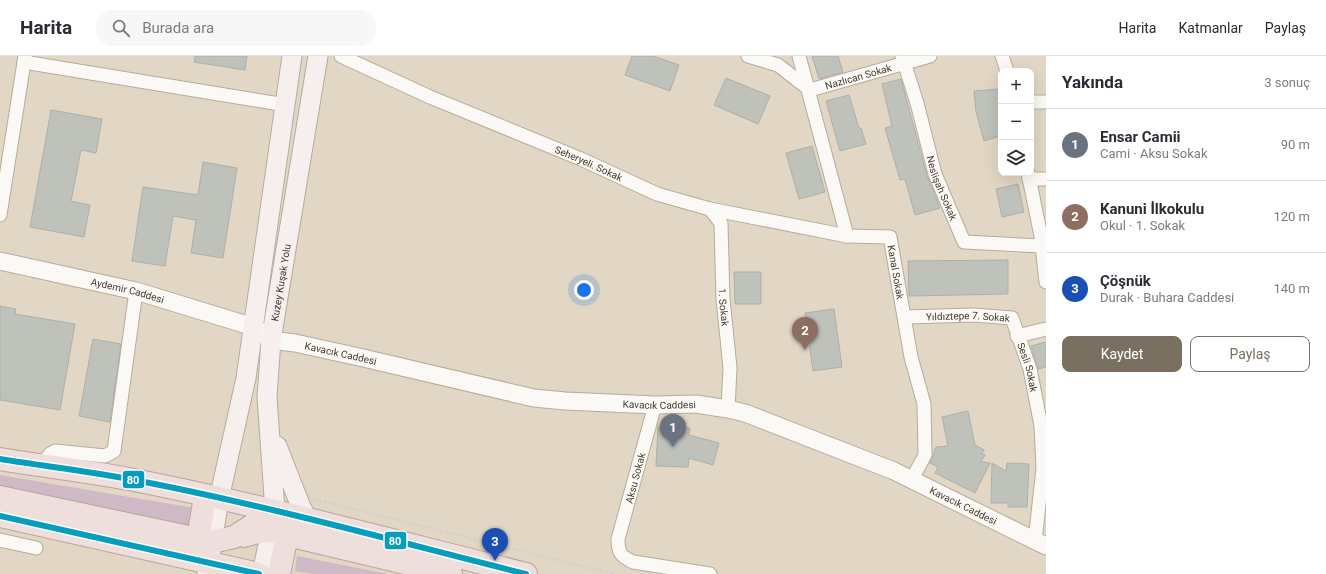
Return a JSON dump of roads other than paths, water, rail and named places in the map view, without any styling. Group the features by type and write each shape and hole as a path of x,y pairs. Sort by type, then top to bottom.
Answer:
{"highway":[{"path":"0,459 128,479 212,497 278,526 451,574"},
{"path":"0,497 206,555 259,574"},
{"path":"206,555 212,497"},
{"path":"0,516 206,555 234,537 308,520 526,574"},
{"path":"278,526 279,574"}],"main road":[{"name":"Kuzey Kuşak Yolu","path":"212,497 246,378 292,56"},
{"name":"Kuzey Kuşak Yolu","path":"262,574 278,526 267,397 271,340 318,56"},
{"path":"269,422 296,494 308,520"}],"street":[{"name":"Seheryeli. Sokak","path":"341,56 430,97 581,159 657,194 710,209 847,236"},
{"path":"748,56 778,65 810,90"},
{"path":"799,56 810,90 847,236"},
{"name":"Nazlıcan Sokak","path":"810,90 903,60 930,56"},
{"path":"1002,56 1006,68"},
{"path":"0,215 25,59 286,105"},
{"name":"Neslişah Sokak","path":"903,60 917,103 935,174 964,242 1042,246"},
{"path":"1034,102 1046,102"},
{"path":"1046,179 1029,176 1042,246 1046,282"},
{"name":"1. Sokak","path":"710,209 722,223 723,299 730,368 728,409"},
{"name":"Kanal Sokak","path":"847,236 890,237 912,357 924,404 925,455 911,481"},
{"name":"Aydemir Caddesi","path":"0,261 136,291 254,327"},
{"path":"42,465 50,454 55,451 105,456 114,451 136,291"},
{"name":"Yıldıztepe 7. Sokak","path":"905,317 974,315 1012,318 1017,336"},
{"path":"254,327 271,340"},
{"path":"1017,336 1046,329"},
{"name":"Sesli Sokak","path":"1017,336 1030,369 1041,426 1043,468 1041,544"},
{"name":"Kavacık Caddesi","path":"271,340 295,343 359,357 534,398 565,401 655,405 696,404 745,413 894,471 911,481 1041,544"},
{"name":"Aksu Sokak","path":"655,405 618,539 618,551 623,558 633,562 710,574"},
{"path":"0,540 36,548"}],"place":[{"name":"Kanuni İlkokulu","path":"805,350"},
{"name":"Ensar Camii","path":"673,447"},
{"name":"Çöşnük","path":"495,561"}]}
